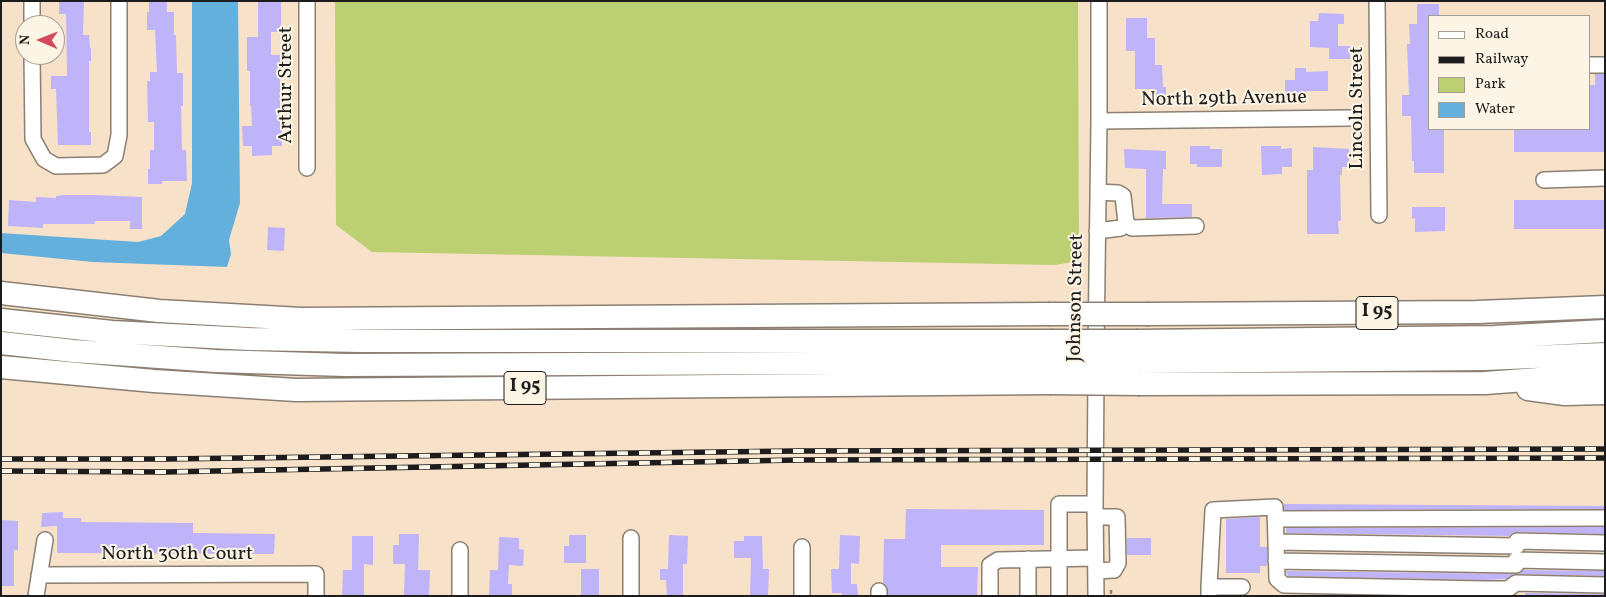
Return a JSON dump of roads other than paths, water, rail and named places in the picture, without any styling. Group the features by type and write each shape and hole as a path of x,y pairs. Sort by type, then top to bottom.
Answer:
{"highway":[{"name":"I 95","path":"1,293 159,312 301,319 1477,312 1605,307"},
{"path":"1,320 112,332 267,340 361,341 1050,362"},
{"path":"1,343 74,351 216,361 345,365 1050,362 1138,351 1605,332"},
{"path":"1138,351 1484,359 1605,354"},
{"name":"I 95","path":"1,367 154,381 296,390 1050,362 1140,384 1485,383 1605,374"},
{"path":"1485,383 1565,394 1605,393"}],"street":[{"path":"32,1 32,15"},
{"path":"32,65 33,140 44,159 56,166 103,165 115,156 119,135 118,1"},
{"name":"Arthur Street","path":"307,1 307,168"},
{"name":"Johnson Street","path":"1096,596 1099,1"},
{"name":"Lincoln Street","path":"1377,1 1378,215"},
{"path":"1591,65 1605,65"},
{"name":"North 29th Avenue","path":"1099,121 1350,118"},
{"path":"1544,180 1605,178"},
{"path":"1098,192 1118,193 1123,196 1126,223 1132,228 1196,226"},
{"path":"1097,231 1121,228 1126,223"},
{"path":"990,596 990,565 998,560 1059,558 1114,570 1118,563 1117,517 1095,510 1058,504 1059,558 1059,596"},
{"path":"1242,587 1209,591 1212,510 1275,507 1277,578 1284,585 1508,589 1516,583 1605,584"},
{"path":"1276,519 1605,518"},
{"path":"1516,583 1517,519"},
{"path":"631,538 631,596"},
{"path":"36,596 45,540"},
{"path":"1276,542 1516,553 1605,562"},
{"path":"1276,561 1516,553 1605,543"},
{"path":"802,547 802,596"},
{"path":"460,550 460,596"},
{"path":"1028,559 1028,596"},
{"name":"North 30th Court","path":"39,576 316,574 316,596"}],"water":[{"path":"192,1 238,1 240,203 229,240 231,254 227,267 93,262 1,253 1,233 138,242 161,236 185,214 192,183"}],"railway":[{"path":"1,459 165,459 797,451 1605,449"},
{"path":"1,471 164,472 797,460 1605,458"}]}
